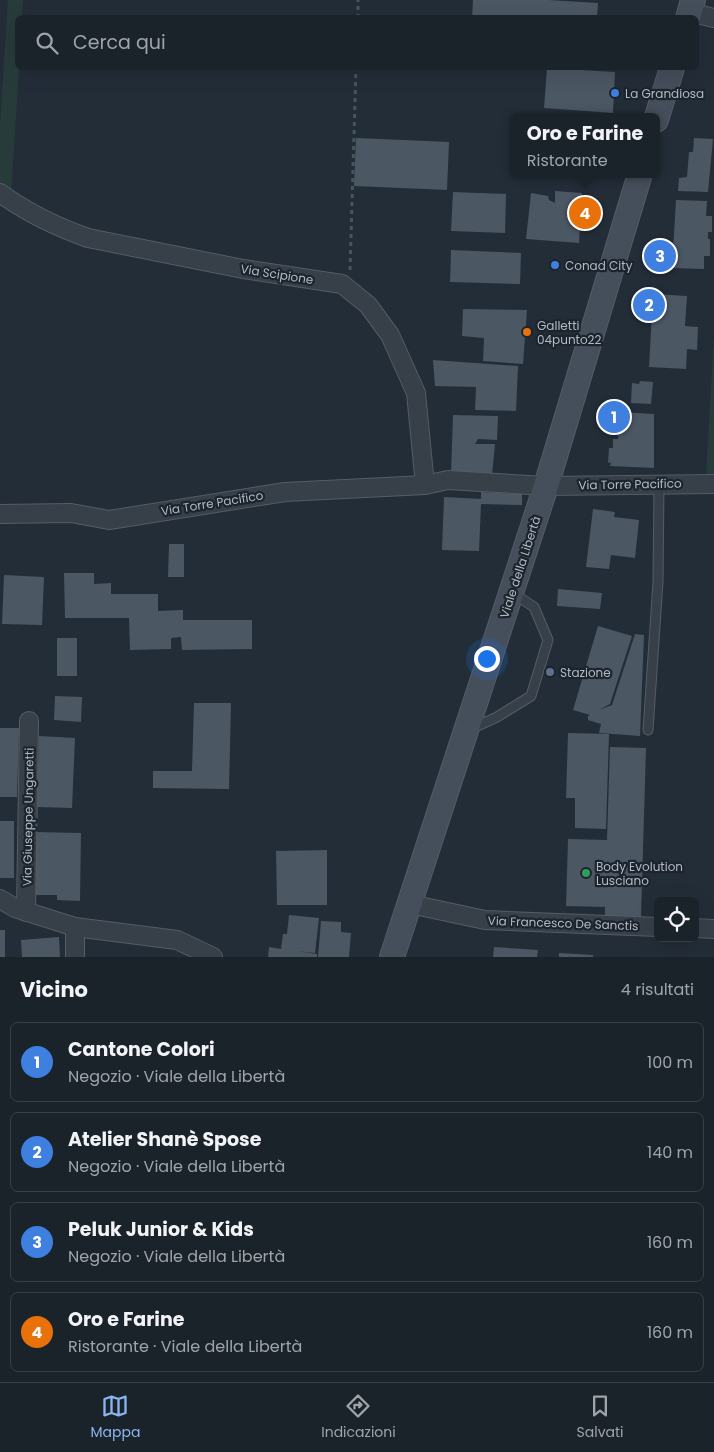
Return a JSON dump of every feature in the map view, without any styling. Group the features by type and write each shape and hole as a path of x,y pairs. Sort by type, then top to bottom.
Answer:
{"main road":[{"path":"658,113 671,70"},
{"name":"Viale della Libertà","path":"392,957 546,486 639,178"}],"street":[{"path":"690,10 714,18"},
{"name":"Via Scipione","path":"0,193 15,204 88,238 243,269 342,284 355,292 368,305 390,335 416,393 425,485"},
{"name":"Via Torre Pacifico","path":"0,514 71,514 109,520 284,492 425,485 448,480 546,486 660,483 714,484"},
{"name":"Via Giuseppe Ungaretti","path":"26,912 29,721"},
{"path":"0,900 26,912 75,927 177,940 212,957"},
{"name":"Via Francesco De Sanctis","path":"410,904 485,920 654,927"},
{"path":"75,927 75,957"},
{"path":"699,928 714,929"}],"lane":[{"path":"648,730 658,582 660,483"},
{"path":"467,731 497,717 531,696 548,640 534,607 511,592"}],"path":[{"path":"358,0 358,15"},
{"path":"355,292 350,274 350,208 356,70"}],"shaded area":[{"path":"8,0 23,0 22,15 15,15 15,70 19,70 11,195 0,186 0,126"},
{"path":"714,336 714,475 706,475"}],"building":[{"path":"473,0 548,0 598,3 597,15 472,15"},
{"path":"547,70 615,72 613,113 544,108"},
{"path":"356,138 449,142 447,190 354,186"},
{"path":"694,138 713,139 708,192 678,191 679,178 687,177 689,152 693,152"},
{"path":"555,191 582,193 579,243 526,239 531,193 548,196 549,200 555,203"},
{"path":"453,192 506,194 505,233 451,231"},
{"path":"676,200 707,201 706,216 712,216 712,232 708,232 710,256 704,256 704,269 672,268"},
{"path":"451,250 521,253 520,284 450,282"},
{"path":"653,294 687,296 685,326 698,327 697,350 687,349 686,369 649,367"},
{"path":"463,309 527,310 523,364 483,361 484,338 462,336"},
{"path":"433,360 518,366 516,411 475,410 476,387 435,386"},
{"path":"640,381 653,382 651,404 631,403 632,383 639,384"},
{"path":"619,412 654,414 654,468 610,466 611,462 608,463 609,448 613,448 613,439 618,439"},
{"path":"453,415 498,416 497,440 478,439 475,444 495,444 492,475 451,474"},
{"path":"481,492 522,494 522,505 481,504 479,551 442,550 444,497 481,499"},
{"path":"593,509 615,512 614,517 639,520 635,558 611,555 609,569 586,567"},
{"path":"169,544 184,544 184,577 168,577"},
{"path":"64,573 94,573 94,584 111,583 111,594 158,594 158,611 183,610 183,620 252,620 252,649 182,650 181,637 171,638 171,649 130,650 129,618 65,618"},
{"path":"4,575 44,577 42,625 2,624"},
{"path":"558,589 602,593 600,609 557,606"},
{"path":"598,626 632,636 610,704 599,710 612,705 635,634 644,635 640,736 599,733 601,724 588,720 590,715 573,710"},
{"path":"57,638 77,638 77,676 57,676"},
{"path":"55,696 82,697 81,722 54,720"},
{"path":"194,703 231,703 229,789 153,788 153,771 192,771"},
{"path":"0,728 19,728 17,797 0,797"},
{"path":"568,733 609,734 606,829 575,828 575,798 566,798"},
{"path":"39,736 75,738 72,808 37,807"},
{"path":"610,747 646,748 641,917 605,916 605,907 566,906 568,839 607,840"},
{"path":"0,821 14,821 14,878 0,878"},
{"path":"36,832 81,833 80,901 57,900 57,895 36,895"},
{"path":"327,850 327,905 277,905 276,851"},
{"path":"289,915 319,918 315,953 297,951 317,954 317,957 268,957 269,947 281,949 283,934 287,934"},
{"path":"321,921 341,922 341,932 351,933 349,957 318,957"},
{"path":"0,930 5,930 5,957 0,957"},
{"path":"59,937 60,957 22,957 21,940"},
{"path":"494,947 538,950 537,957 493,957"},
{"path":"559,953 593,955 593,957 559,957"}],"place":[{"name":"La Grandiosa","path":"615,93"},
{"name":"Oro e Farine","path":"585,213"},
{"name":"Peluk Junior & Kids","path":"660,256"},
{"name":"Conad City","path":"555,265"},
{"name":"Atelier Shanè Spose","path":"649,305"},
{"name":"Galletti 04punto22","path":"527,332"},
{"name":"Cantone Colori","path":"614,417"},
{"name":"Stazione","path":"550,672"},
{"name":"Body Evolution Lusciano","path":"586,873"}]}
